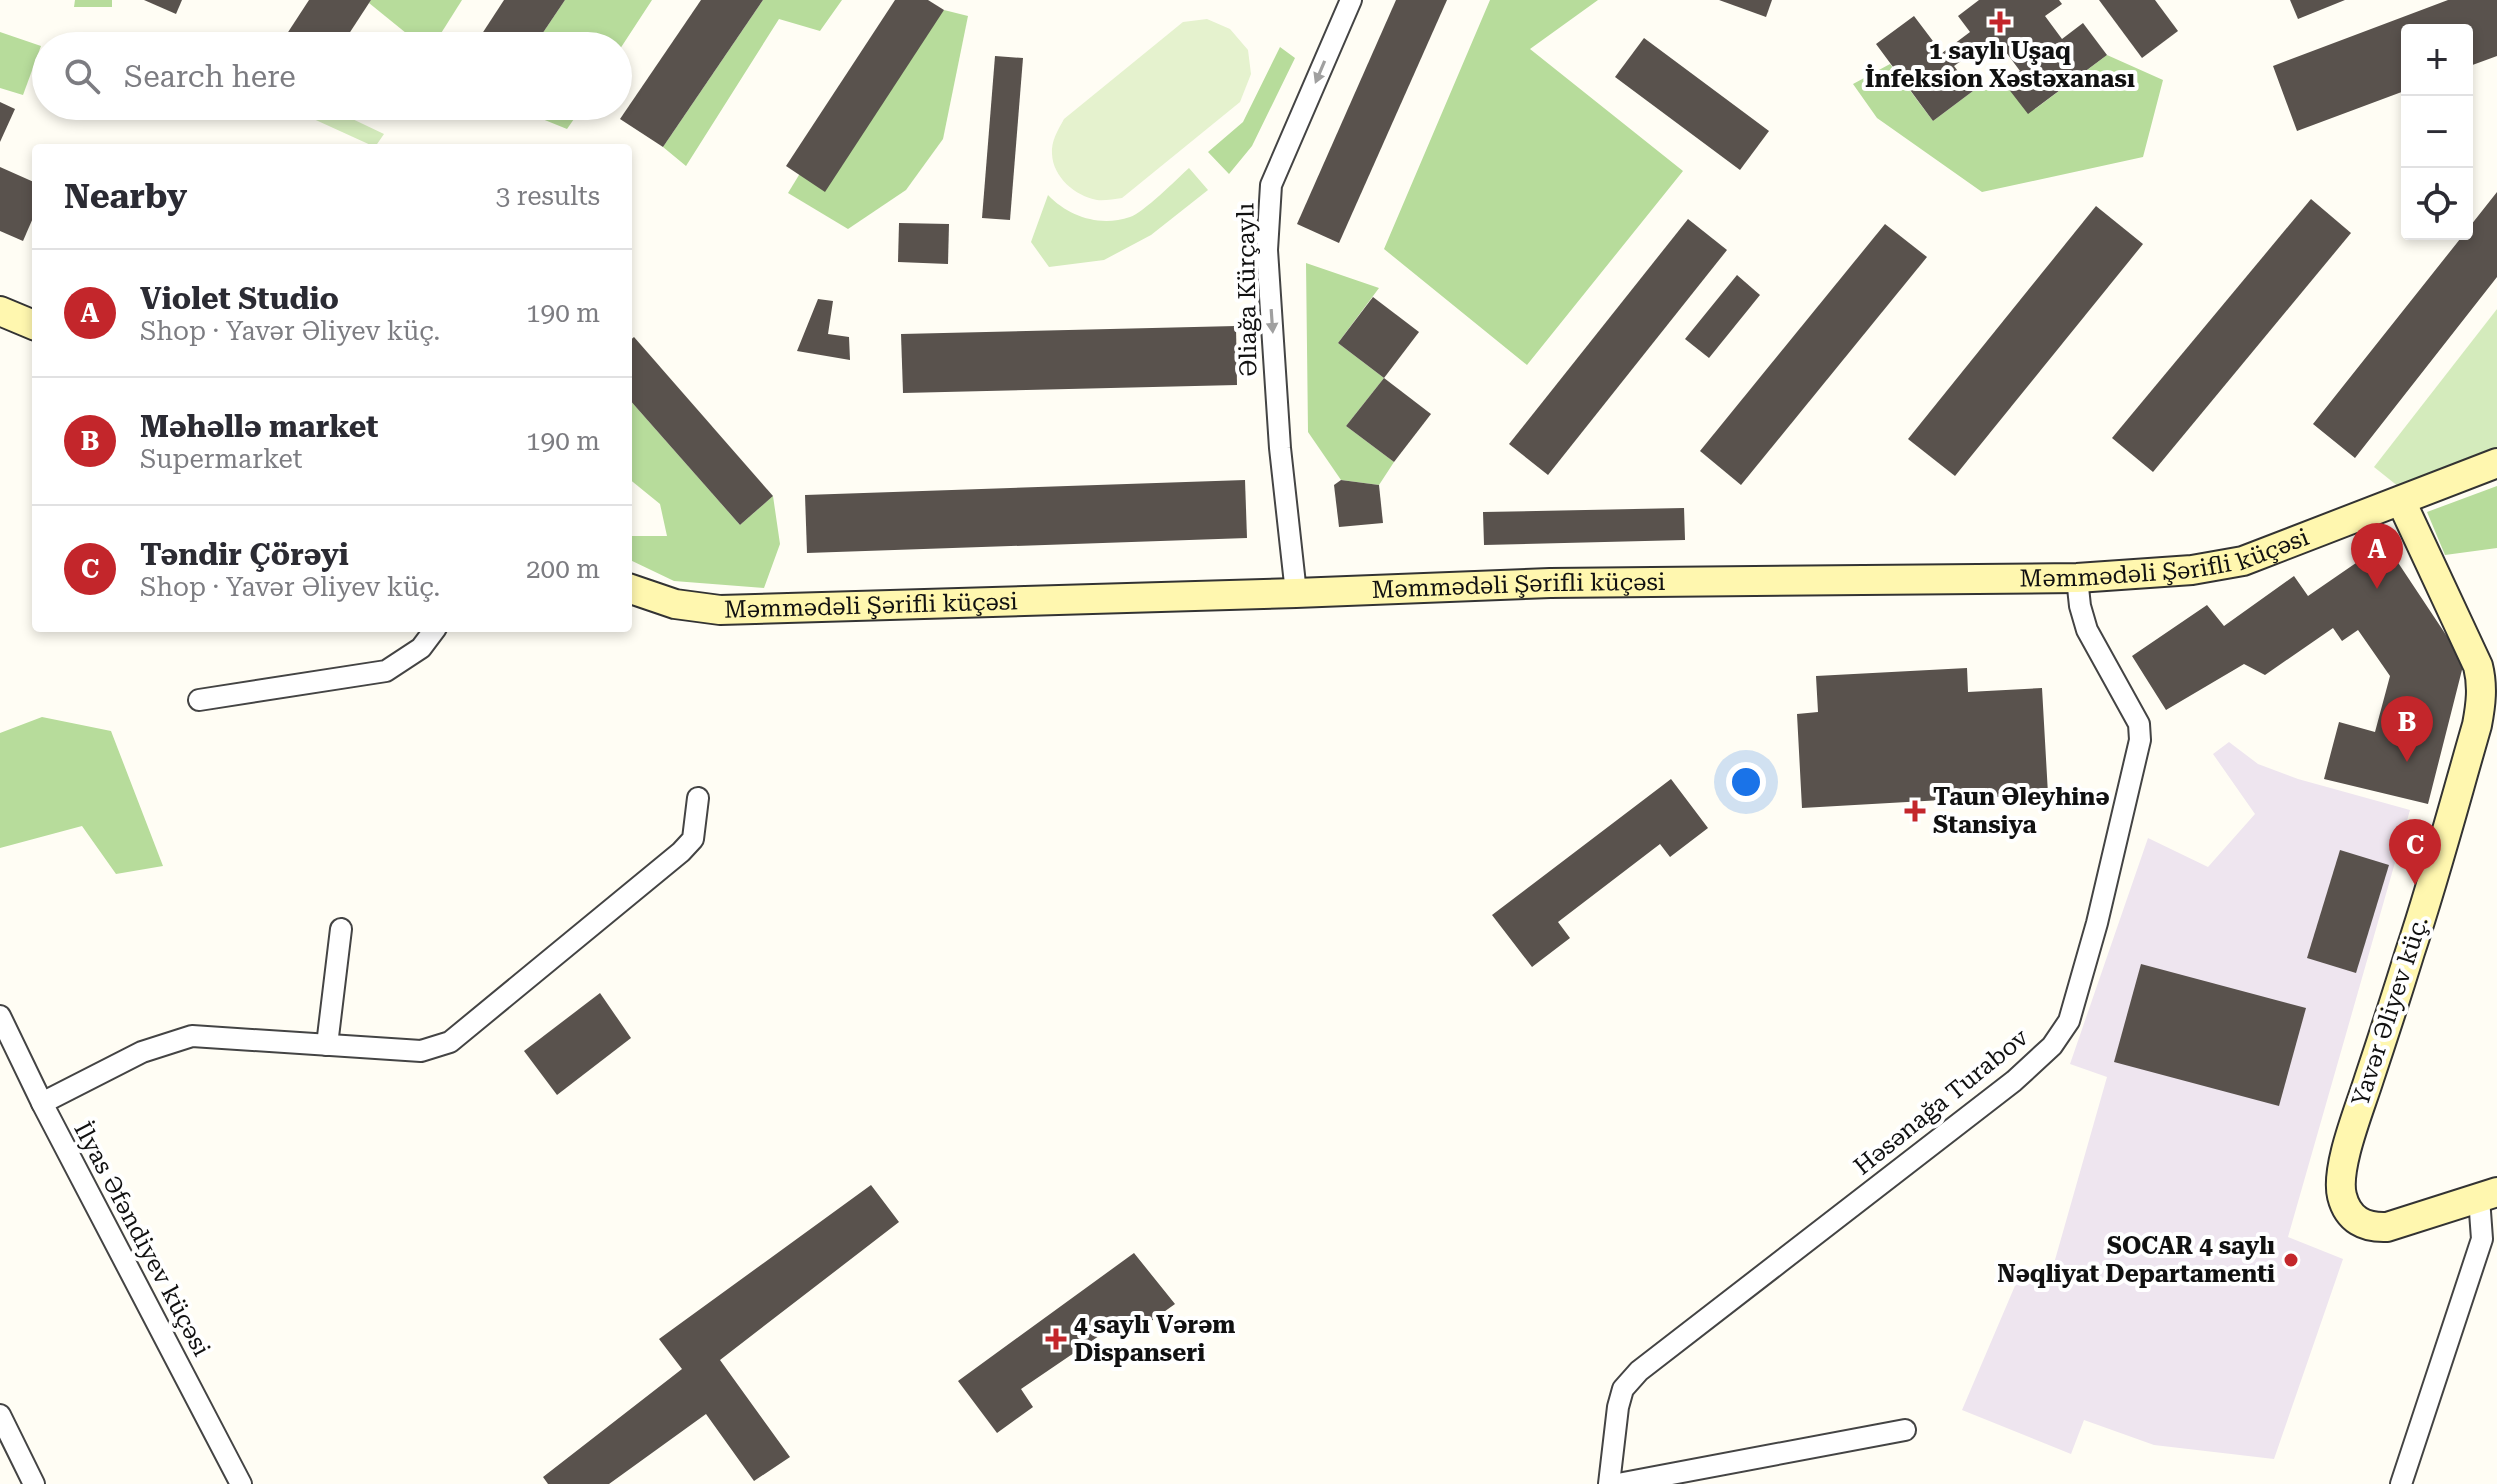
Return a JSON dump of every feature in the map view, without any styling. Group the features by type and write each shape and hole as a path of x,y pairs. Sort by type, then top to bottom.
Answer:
{"street":[{"name":"Əliağa Kürçaylı","path":"1296,593 1280,448 1267,250 1271,185 1351,0"},
{"path":"0,311 32,324"},
{"name":"Məmmədəli Şərifli küçəsi","path":"632,589 675,604 720,610 1550,583 2077,578 2192,570 2243,561 2497,463"},
{"name":"Yavər Əliyev küç.","path":"2401,501 2488,663 2482,682 2477,725 2412,948 2350,1136 2341,1179 2342,1196 2349,1212 2360,1223 2372,1228 2402,1224 2488,1195"},
{"name":"Həsənağa Turabov","path":"1609,1484 1618,1407 1623,1389 1639,1371 2014,1081 2052,1046 2069,1021 2097,923 2140,740 2139,724 2087,630 2077,578"},
{"path":"199,700 386,671 421,648 433,632"},
{"path":"42,1103 142,1052 192,1036 421,1051 450,1042 681,852 693,839 698,798"},
{"path":"327,1045 341,929"},
{"name":"İlyas Əfəndiyev küçəsi","path":"0,1016 42,1103 241,1484"},
{"path":"2401,1484 2482,1239 2488,1195"},
{"path":"0,1415 34,1484"},
{"path":"1618,1484 1905,1430"}],"shaded area":[{"path":"2229,742 2258,764 2298,779 2410,810 2288,1237 2343,1259 2274,1459 2154,1445 2084,1420 2071,1454 1962,1410 2020,1274 2049,1281 2107,1077 2070,1064 2148,838 2208,867 2255,814 2213,754"}],"green space":[{"path":"75,0 112,0 112,7 74,7"},
{"path":"371,0 462,0 442,32 405,32 369,3"},
{"path":"565,0 652,0 631,32 543,32"},
{"path":"763,0 842,0 820,31 779,19 686,166 663,147"},
{"path":"1490,0 1598,0 1530,49 1683,171 1527,365 1384,249"},
{"path":"944,10 968,16 943,139 906,190 848,229 788,193 799,175"},
{"path":"1207,19 1230,29 1248,50 1251,74 1240,102 1122,198 1097,200 1073,190 1061,178 1053,162 1054,140 1064,119 1183,22"},
{"path":"0,32 32,43 32,70 23,95 0,88"},
{"path":"1280,47 1295,58 1252,146 1229,174 1208,152 1243,122"},
{"path":"2107,55 2163,80 2143,157 1982,192 1877,118 1853,84 1890,64 1933,121 1973,91 2004,83 2035,109"},
{"path":"316,120 355,120 384,134 377,144 368,144"},
{"path":"545,120 573,120 567,129"},
{"path":"1189,168 1208,190 1151,235 1104,260 1049,267 1031,242 1048,195 1065,209 1086,218 1119,220 1143,209"},
{"path":"1306,263 1379,288 1338,343 1384,378 1346,426 1394,462 1379,485 1341,480 1308,432"},
{"path":"2497,309 2497,448 2399,487 2374,467"},
{"path":"632,403 740,525 773,496 780,544 764,588 674,581 632,561 632,536 667,536 660,504 632,481"},
{"path":"2497,486 2497,548 2445,555 2427,512"},
{"path":"42,717 111,731 163,866 116,874 82,826 0,848 0,733"}],"building":[{"path":"144,0 182,0 176,14"},
{"path":"309,0 371,0 350,32 288,32"},
{"path":"504,0 565,0 543,32 483,32"},
{"path":"701,0 763,0 663,147 622,120 632,120 632,101"},
{"path":"895,0 928,0 944,10 825,192 786,166"},
{"path":"1396,0 1447,0 1339,243 1297,224"},
{"path":"1719,0 1772,0 1766,17"},
{"path":"1979,0 2059,0 2062,4 2045,16 2062,39 2083,23 2107,55 2028,114 2004,83 2020,71 2003,48 1984,63 1975,51 1954,66 1973,91 1933,121 1876,44 1914,16 1942,53 1970,32 1958,16"},
{"path":"2099,0 2155,0 2178,31 2142,58"},
{"path":"2290,0 2345,0 2298,19"},
{"path":"2448,0 2497,0 2497,56 2473,65 2473,24 2401,24 2401,92 2297,131 2273,66"},
{"path":"1644,38 1769,131 1740,170 1615,77"},
{"path":"995,56 1023,58 1010,220 982,218"},
{"path":"0,102 15,109 0,142"},
{"path":"0,167 32,181 32,220 23,241 0,231"},
{"path":"2497,192 2497,277 2355,458 2313,424 2459,240 2473,240 2473,222"},
{"path":"2311,199 2351,233 2153,472 2112,438"},
{"path":"2096,206 2143,244 1955,476 1908,439"},
{"path":"1688,219 1727,250 1548,475 1509,444"},
{"path":"899,223 949,224 948,264 898,262"},
{"path":"1885,224 1927,257 1741,485 1700,451"},
{"path":"1737,275 1760,295 1709,358 1685,339"},
{"path":"1373,297 1419,332 1384,378 1338,343"},
{"path":"818,299 833,301 828,334 849,337 850,360 797,351"},
{"path":"1236,326 1237,385 903,393 901,334"},
{"path":"634,337 773,496 740,525 632,403"},
{"path":"1384,378 1431,414 1394,462 1346,426"},
{"path":"1245,480 1247,538 807,553 805,495"},
{"path":"1341,480 1379,485 1383,523 1339,527 1334,485"},
{"path":"1684,508 1685,540 1484,545 1483,512"},
{"path":"2385,543 2464,662 2428,804 2324,779 2339,722 2375,732 2390,676 2358,630 2342,641 2333,628 2265,675 2244,664 2166,710 2132,656 2207,605 2224,626 2294,576 2308,596"},
{"name":"Taun Əleyhinə Stansiya","path":"1967,668 1968,692 2042,688 2048,794 1802,808 1797,714 1818,712 1816,676"},
{"path":"1671,779 1708,828 1670,857 1660,844 1558,922 1570,938 1532,967 1492,915"},
{"path":"2340,850 2389,865 2356,973 2307,958"},
{"path":"2141,964 2306,1008 2279,1106 2114,1062"},
{"path":"600,993 631,1038 557,1095 524,1051"},
{"path":"871,1185 899,1222 720,1360 790,1457 754,1481 706,1414 609,1484 548,1484 543,1477 682,1369 659,1339"},
{"path":"1134,1253 1175,1304 1133,1334 1121,1321 1021,1389 1033,1407 997,1433 958,1381"}],"place":[{"name":"1 saylı Uşaq İnfeksion Xəstəxanası","path":"2000,22"},
{"name":"Violet Studio","path":"2377,589"},
{"name":"Məhəllə market","path":"2407,762"},
{"name":"Taun Əleyhinə Stansiya","path":"1915,811"},
{"name":"Təndir Çörəyi","path":"2415,885"},
{"name":"SOCAR 4 saylı Nəqliyat Departamenti","path":"2291,1260"},
{"name":"4 saylı Vərəm Dispanseri","path":"1056,1339"}]}
